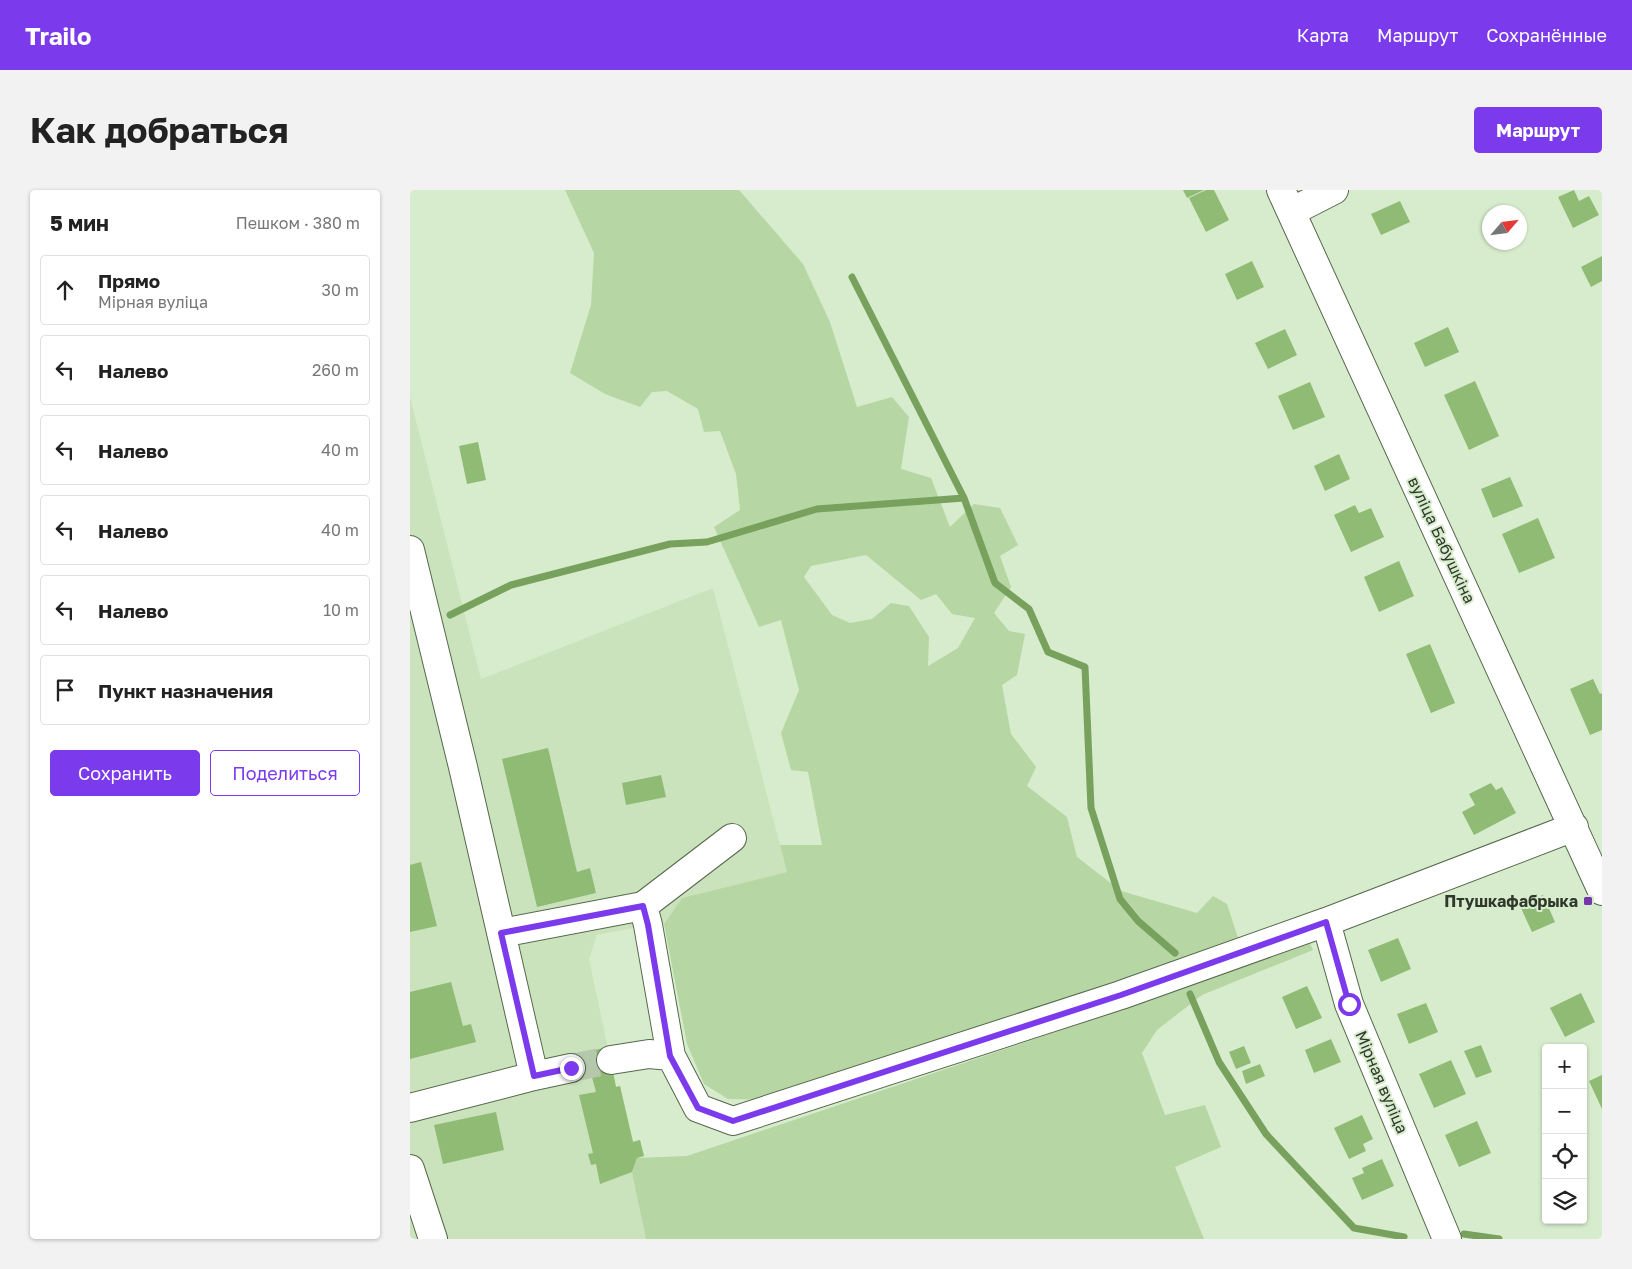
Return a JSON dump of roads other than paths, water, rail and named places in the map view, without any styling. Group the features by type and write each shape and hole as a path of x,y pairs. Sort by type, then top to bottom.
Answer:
{"street":[{"path":"1286,201 1334,190"},
{"name":"вуліца Бабушкіна","path":"1286,201 1602,891"},
{"path":"410,550 464,767 534,1076"},
{"path":"643,906 648,925 670,1056 698,1108 733,1121 1121,995 1326,922 1574,827"},
{"path":"501,933 643,906 732,838"},
{"name":"Мірная вуліца","path":"1326,922 1349,1004 1447,1239"},
{"path":"611,1060 649,1054 670,1056"},
{"path":"410,1108 571,1068"},
{"path":"410,1169 433,1239"}],"waterway":[{"path":"852,277 964,498 995,583 1029,609 1048,652 1085,667 1091,808 1120,899 1138,921 1175,953"},
{"path":"450,615 511,585 670,544 707,542 817,509 964,498"},
{"path":"1190,994 1219,1062 1266,1134 1354,1228 1404,1237"},
{"path":"1464,1234 1499,1239"}],"tunnel":[{"path":"571,1068 611,1060"}],"place":[{"name":"Птушкафабрыка","path":"1588,901"}]}
